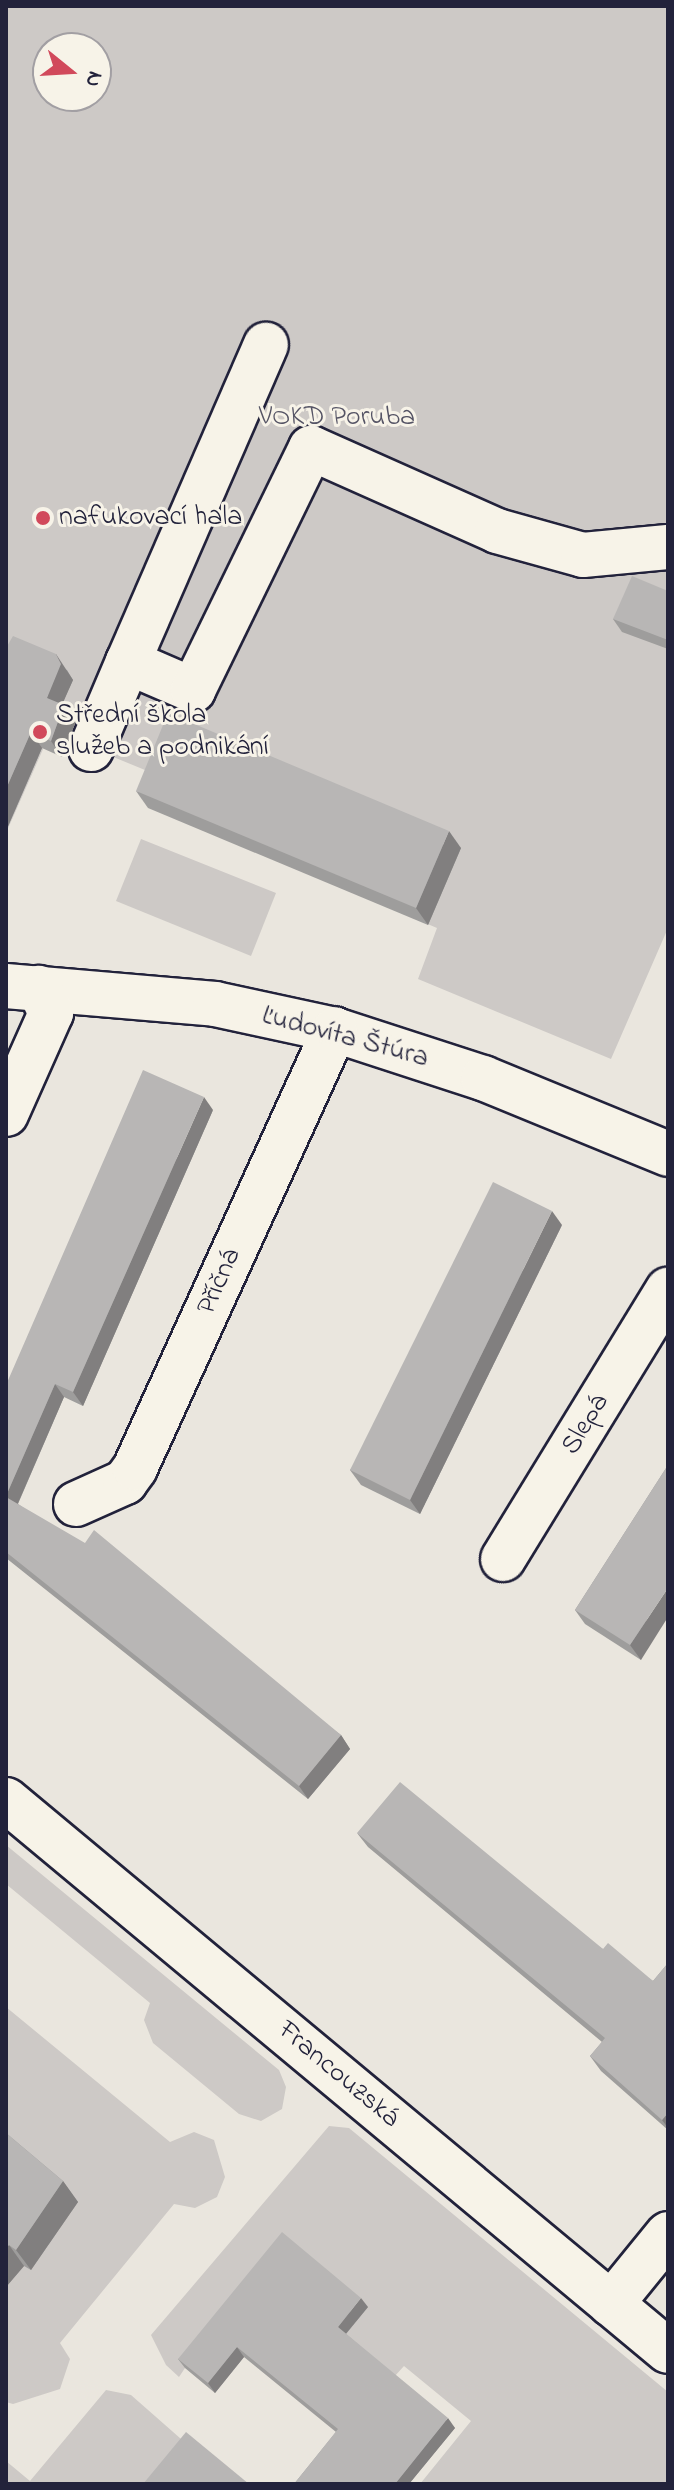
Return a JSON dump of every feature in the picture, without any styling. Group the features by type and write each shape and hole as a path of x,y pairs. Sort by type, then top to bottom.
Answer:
{"street":[{"path":"91,749 266,345"},
{"path":"128,662 193,690 311,448 497,531 583,555 668,547"},
{"path":"6,1114 51,1013 23,987"},
{"name":"Ľudovíta Štúra","path":"23,987 215,1004 335,1030 483,1078 668,1154"},
{"name":"Příčná","path":"76,1504 125,1482 135,1468 335,1030"},
{"name":"Slepá","path":"503,1559 668,1290"},
{"name":"Francouzská","path":"6,1800 668,2351"},
{"path":"611,2304 668,2234"}],"green space":[{"name":"VOKD Poruba","path":"6,6 668,6 668,928 611,1059 418,979 437,928 150,806 162,777 72,740 64,755 44,747 6,833"},
{"path":"141,839 276,893 251,956 116,901"},
{"path":"6,1845 279,2070 286,2087 282,2109 261,2121 239,2114 153,2043 144,2020 150,2003 6,1884"},
{"path":"6,2007 170,2142 194,2132 214,2140 225,2177 217,2197 195,2208 174,2204 60,2343 70,2359 60,2389 13,2404 6,2402"},
{"path":"329,2126 349,2128 668,2392 668,2484 420,2484 471,2421 404,2366 394,2377 344,2336 185,2368 179,2377 166,2365 151,2335"},
{"path":"106,2390 131,2395 189,2446 157,2484 6,2484 6,2461 30,2481"}],"building":[{"path":"632,576 668,591 668,640 613,619"},
{"name":"Střední škola služeb a podnikání","path":"13,636 56,654 61,664 47,698 64,705 51,741 31,732 6,789 6,648"},
{"path":"168,713 449,831 416,908 136,791"},
{"path":"143,1070 204,1097 73,1392 55,1384 6,1496 6,1385"},
{"path":"493,1182 552,1211 410,1500 350,1470"},
{"path":"668,1465 668,1588 630,1645 575,1610"},
{"path":"6,1497 85,1543 94,1530 341,1735 299,1786 6,1552"},
{"path":"400,1782 603,1949 608,1943 653,1981 668,1963 668,2113 662,2120 590,2056 605,2038 357,1833"},
{"path":"6,2133 63,2181 16,2250 9,2245 6,2248"},
{"path":"282,2232 361,2298 338,2327 448,2418 395,2484 294,2484 338,2429 237,2347 208,2383 178,2359"},
{"path":"186,2432 249,2484 143,2484"}],"place":[{"name":"nafukovací hala","path":"43,518"},
{"name":"Střední škola služeb a podnikání","path":"40,732"}]}
